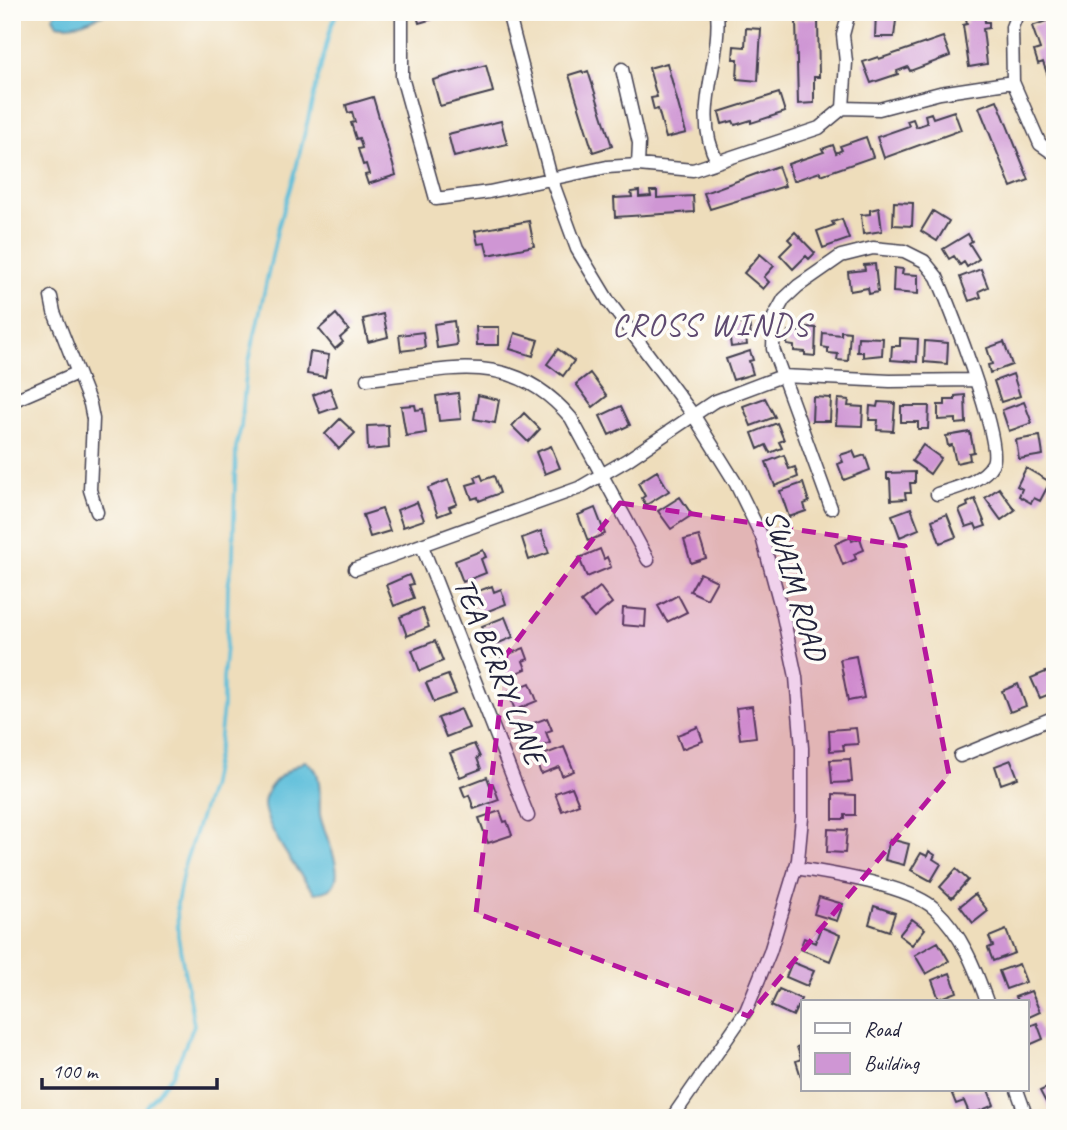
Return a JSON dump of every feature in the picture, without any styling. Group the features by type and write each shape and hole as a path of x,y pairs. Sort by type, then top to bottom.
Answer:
{"street":[{"path":"402,12 402,77 436,199 489,192 607,167 638,165 693,170 819,128 843,108 879,109 940,93 1013,82"},
{"name":"SWAIM ROAD","path":"508,12 551,178 577,249 609,302 694,415 735,482 762,537 796,677 802,748 803,818 795,867 770,952 746,1011 672,1118"},
{"path":"716,12 716,37 705,122 711,149 717,161"},
{"path":"843,108 846,62 844,35 849,12"},
{"path":"1018,12 1012,27 1013,82 1040,144 1055,151"},
{"path":"622,69 639,144 638,165"},
{"path":"831,508 822,477 773,349 774,317 784,299 805,280 841,256 873,248 904,251 924,261 937,277 975,380 995,450 993,463 981,477 937,494"},
{"path":"51,297 54,312 90,404 93,419 90,490 97,512"},
{"path":"367,379 490,368 537,386 571,418 648,560"},
{"path":"12,401 77,373"},
{"path":"355,569 579,488 713,402 782,376 890,381 975,380"},
{"name":"TEA BERRY LANE","path":"422,546 528,816"},
{"path":"960,756 1055,717"},
{"path":"795,867 847,877 911,895 933,907 964,946 986,1000"},
{"path":"1018,1092 1027,1118"}],"highlighted area":[{"path":"620,503 905,546 949,775 748,1016 476,913 506,655"}],"water":[{"path":"56,12 108,12 83,22 64,25 57,24 53,17"},
{"path":"305,761 317,774 320,815 336,869 334,884 326,891 315,893 276,836 265,812 264,803 274,783"}],"building":[{"path":"416,12 453,12 453,13 419,23"},
{"path":"876,12 897,12 894,37 875,37"},
{"path":"965,12 984,12 985,22 989,22 989,28 983,29 987,64 969,67 963,25 967,24"},
{"path":"796,19 818,19 819,77 814,77 814,103 798,104"},
{"path":"1049,20 1055,36 1055,86 1052,88 1043,62 1038,64 1034,51 1040,49 1032,26"},
{"path":"746,28 761,29 758,81 737,79 738,59 733,59 734,46 745,47"},
{"path":"943,37 950,56 910,71 908,67 897,71 898,74 871,83 863,62"},
{"path":"667,63 686,133 666,138 658,109 654,110 651,98 657,97 649,68"},
{"path":"486,65 493,92 440,106 433,80"},
{"path":"588,71 612,146 593,152 569,75"},
{"path":"779,93 785,112 751,123 751,120 735,125 733,121 722,124 719,112"},
{"path":"373,97 396,175 368,184 365,175 369,174 358,149 362,148 351,123 355,122 346,105"},
{"path":"997,100 1029,180 1011,187 979,107"},
{"path":"954,111 961,130 884,158 877,137 909,126 907,121 913,119 916,127 927,123 925,115 931,113 933,118"},
{"path":"501,121 507,144 454,157 448,134"},
{"path":"866,137 873,157 821,175 820,172 793,181 788,164 824,152 822,149 833,145 836,153 842,150 840,146"},
{"path":"778,166 785,186 710,209 704,193"},
{"path":"639,191 639,197 651,196 650,191 657,191 657,198 693,196 694,212 615,217 614,198 632,197 631,192"},
{"path":"894,202 913,203 912,226 893,225"},
{"path":"879,208 882,231 863,234 861,215 870,214 870,210"},
{"path":"933,211 949,221 937,241 921,231"},
{"path":"842,219 849,239 823,248 817,231"},
{"path":"529,221 534,246 488,255 485,243 478,244 475,231"},
{"path":"795,232 815,253 809,259 806,256 793,269 780,255 792,243 788,239"},
{"path":"968,234 972,241 969,243 979,259 967,267 964,262 960,265 954,256 949,259 943,249"},
{"path":"760,254 774,266 764,277 769,282 763,289 744,273"},
{"path":"875,264 878,292 869,294 868,288 850,291 848,272 865,270 864,265"},
{"path":"894,268 903,269 902,274 918,275 918,294 893,292"},
{"path":"981,269 988,287 979,291 981,297 969,301 960,277"},
{"path":"336,314 349,330 340,338 343,342 335,349 319,329"},
{"path":"383,314 388,337 368,342 363,319"},
{"path":"454,321 457,345 437,348 434,324"},
{"path":"749,323 751,336 746,337 747,345 731,347 728,325"},
{"path":"476,327 499,327 499,345 477,345"},
{"path":"806,327 816,328 815,356 794,351 794,346 787,345 788,331 806,332"},
{"path":"841,331 850,332 848,361 837,360 838,354 828,353 828,348 822,347 823,333 841,335"},
{"path":"423,332 425,348 401,351 399,335"},
{"path":"515,333 538,340 533,356 510,349"},
{"path":"858,337 883,338 882,355 863,357 863,352 857,352"},
{"path":"900,338 918,339 917,362 891,360 892,346 900,346"},
{"path":"925,341 948,343 947,364 924,362"},
{"path":"1004,342 1012,365 990,373 988,365 992,364 987,348"},
{"path":"558,349 574,361 563,376 547,364"},
{"path":"750,351 753,360 749,361 753,374 733,380 726,359"},
{"path":"310,352 329,355 325,377 307,374"},
{"path":"590,373 607,396 593,407 576,384"},
{"path":"1013,374 1020,396 1001,402 994,381"},
{"path":"330,388 337,407 320,413 313,395"},
{"path":"458,393 461,419 439,421 436,396"},
{"path":"478,395 499,400 495,423 474,419"},
{"path":"965,395 966,423 956,424 956,419 938,420 938,405 945,405 945,400 955,400 955,396"},
{"path":"813,397 831,398 830,421 812,421"},
{"path":"765,398 775,417 751,426 743,406"},
{"path":"838,399 849,400 848,406 863,407 862,426 836,425"},
{"path":"878,402 895,403 893,431 877,430 878,420 869,420 870,406 877,407"},
{"path":"1024,402 1032,423 1009,431 1002,410"},
{"path":"415,405 416,410 423,409 426,433 406,436 401,406"},
{"path":"621,406 630,425 609,435 600,416"},
{"path":"901,406 929,406 928,429 918,429 918,422 901,422"},
{"path":"524,413 540,429 528,442 512,426"},
{"path":"340,419 355,433 339,449 325,434"},
{"path":"777,423 784,440 779,442 782,448 770,453 766,445 758,449 752,433"},
{"path":"388,425 389,448 368,450 367,426"},
{"path":"970,432 974,452 969,453 970,460 956,463 952,445 948,446 946,436"},
{"path":"1040,436 1043,455 1019,459 1016,440"},
{"path":"923,445 941,458 930,474 912,461"},
{"path":"551,446 560,468 545,474 536,452"},
{"path":"853,451 856,458 865,455 870,470 844,480 838,464 843,462 840,455"},
{"path":"784,455 789,469 795,467 798,477 775,486 766,462"},
{"path":"1026,468 1050,482 1040,501 1034,498 1031,503 1019,496 1022,489 1017,486"},
{"path":"657,471 669,491 646,505 642,498 645,496 638,483"},
{"path":"915,472 915,483 910,483 911,493 905,493 906,499 891,500 887,473"},
{"path":"481,475 483,480 494,476 500,493 479,501 478,497 472,499 467,485 477,482 475,477"},
{"path":"448,480 457,504 449,507 451,511 438,516 428,488"},
{"path":"803,483 809,502 804,504 806,511 789,517 780,491"},
{"path":"999,488 1015,510 1001,520 985,498"},
{"path":"680,497 692,515 671,529 658,511"},
{"path":"975,499 986,526 977,529 975,524 966,527 959,510"},
{"path":"417,502 424,520 403,527 397,510"},
{"path":"595,508 605,534 588,541 578,515"},
{"path":"911,508 919,529 900,537 892,515"},
{"path":"382,509 390,531 370,537 363,515"},
{"path":"947,514 956,537 940,543 932,520"},
{"path":"541,531 549,553 529,560 522,538"},
{"path":"699,536 706,558 691,563 684,540"},
{"path":"851,537 852,541 860,538 864,550 854,554 856,559 843,565 835,544"},
{"path":"600,549 611,567 587,577 579,558"},
{"path":"483,550 486,557 481,559 486,573 463,582 455,561"},
{"path":"700,573 717,581 707,599 690,591"},
{"path":"409,575 413,584 409,585 414,598 394,606 386,585"},
{"path":"492,586 494,592 501,589 506,604 478,615 470,594"},
{"path":"600,587 612,603 594,618 581,602"},
{"path":"678,595 687,612 667,622 658,606"},
{"path":"422,608 429,627 407,636 400,617"},
{"path":"623,608 646,610 645,627 622,625"},
{"path":"505,617 513,637 490,647 482,626"},
{"path":"435,641 443,661 420,671 412,650"},
{"path":"524,648 528,659 523,661 526,669 505,678 501,667 497,668 494,660"},
{"path":"856,656 864,698 848,701 840,659"},
{"path":"1048,671 1055,692 1040,698 1031,678"},
{"path":"448,675 456,694 434,702 426,683"},
{"path":"530,683 537,701 515,710 508,692"},
{"path":"1018,684 1026,706 1010,712 1002,691"},
{"path":"752,706 756,737 740,739 736,708"},
{"path":"461,709 469,728 446,737 438,718"},
{"path":"547,718 552,730 546,732 550,743 531,750 523,727"},
{"path":"698,727 703,741 682,749 677,735"},
{"path":"856,728 858,744 843,745 844,750 830,751 829,730"},
{"path":"474,744 480,757 477,758 481,769 460,777 450,753"},
{"path":"564,747 574,771 562,776 559,767 541,774 535,758"},
{"path":"850,759 852,782 832,783 830,760"},
{"path":"1011,760 1018,778 1001,784 995,766"},
{"path":"487,777 499,800 474,809 469,795 465,797 461,787"},
{"path":"572,787 579,804 562,811 555,793"},
{"path":"833,794 855,795 855,815 845,815 845,819 833,819"},
{"path":"500,811 512,835 488,843 479,818"},
{"path":"828,829 847,830 845,853 827,852"},
{"path":"890,839 909,844 904,865 885,860"},
{"path":"929,851 935,855 933,859 941,864 931,881 911,870 921,853 927,856"},
{"path":"956,869 968,880 952,898 940,887"},
{"path":"975,894 988,911 973,923 960,906"},
{"path":"819,897 843,904 837,921 814,914"},
{"path":"874,906 895,913 889,931 869,924"},
{"path":"912,919 925,929 912,945 899,935"},
{"path":"821,927 840,935 830,961 800,949 804,938 815,943"},
{"path":"1006,930 1015,953 993,961 988,948 993,946 989,937"},
{"path":"938,942 949,961 926,974 915,955"},
{"path":"792,962 814,971 807,986 786,977"},
{"path":"1019,964 1026,982 1006,989 999,971"},
{"path":"950,973 957,992 939,999 932,980"},
{"path":"779,989 801,999 793,1016 771,1006"},
{"path":"1031,991 1040,1012 1028,1018 1028,1000 1017,1000 1015,997"},
{"path":"1037,1023 1043,1039 1028,1046 1028,1027"},
{"path":"801,1059 801,1077 796,1061"},
{"path":"1055,1084 1055,1110 1051,1112 1040,1091"},
{"path":"989,1092 994,1105 970,1115 964,1101 956,1104 952,1094"}],"waterway":[{"path":"137,1118 173,1074 194,1025 178,936 177,904 184,866 210,788 219,744 228,586 233,557 236,447 241,427 246,375 278,228 337,12"}],"district":[{"name":"CROSS WINDS","path":"711,324"}]}
